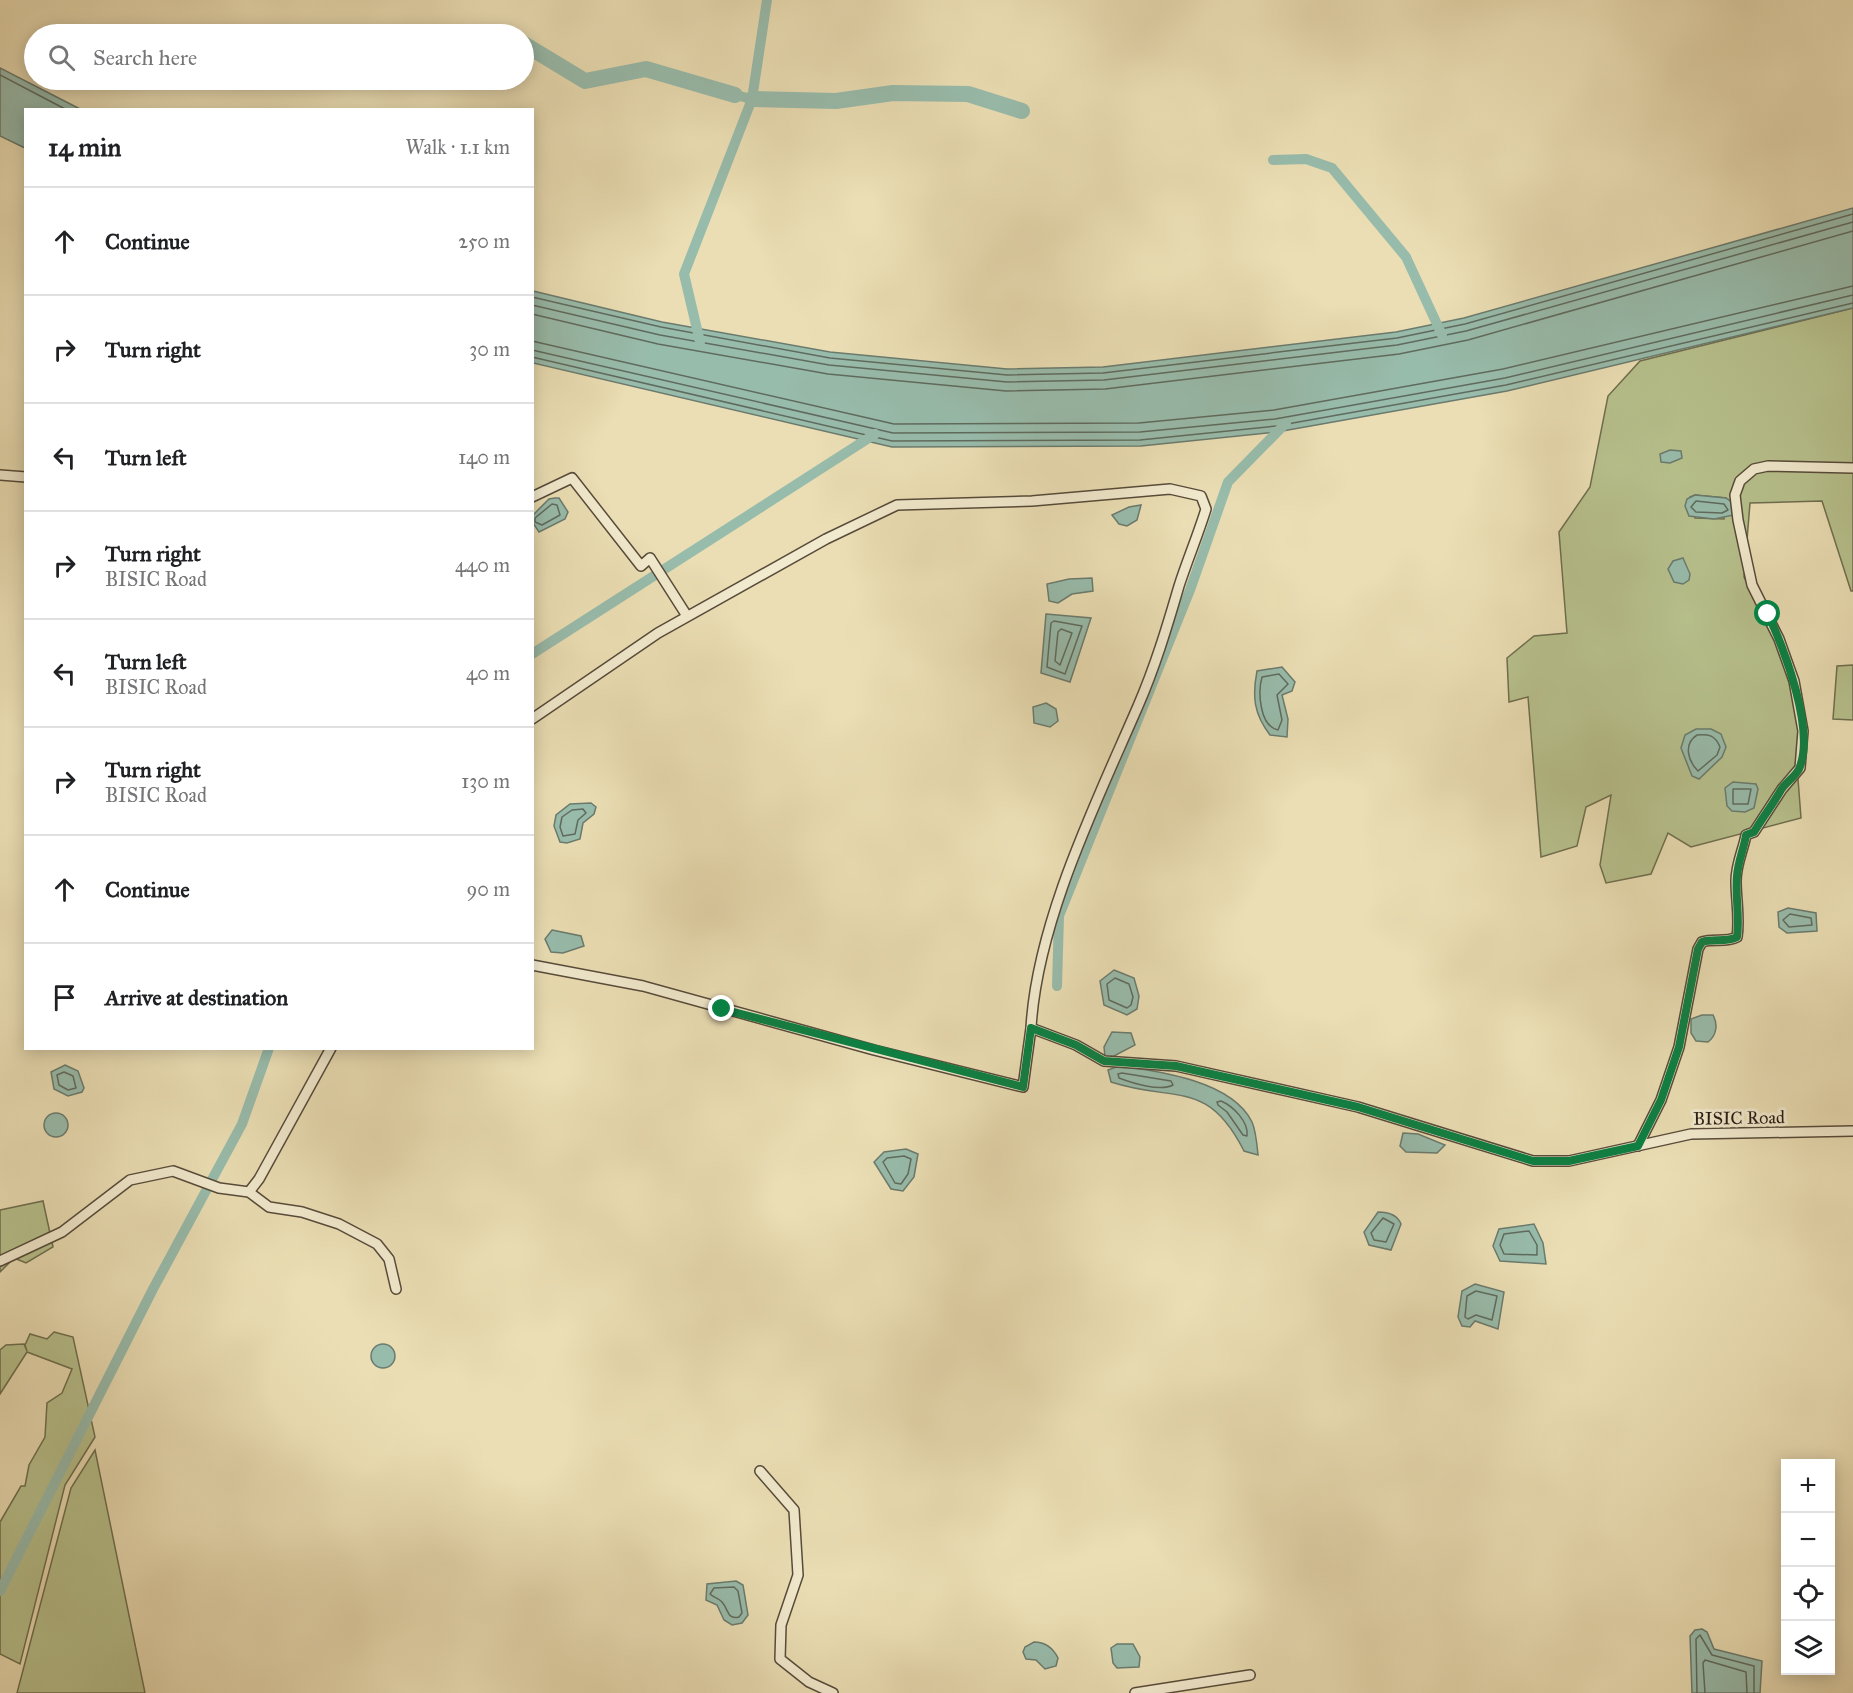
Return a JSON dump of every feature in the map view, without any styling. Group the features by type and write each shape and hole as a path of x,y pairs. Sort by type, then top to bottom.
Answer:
{"street":[{"path":"1638,1146 1661,1100 1679,1047 1698,949 1702,942 1709,939 1732,940 1737,937 1739,924 1736,879 1738,860 1746,835 1754,832 1782,789 1800,768 1803,731 1794,681 1779,639 1752,585 1735,495 1740,481 1754,470 1768,466 1853,468"},
{"path":"0,475 24,477"},
{"path":"534,496 572,478 641,566 651,558 687,616"},
{"path":"534,718 687,616 826,539 897,505 1032,501 1170,489 1190,492 1205,501 1206,509 1191,559 1180,584 1169,626 1139,705 1108,770 1044,948 1023,1087 842,1042 643,986 534,965"},
{"name":"BISIC Road","path":"1031,1028 1076,1045 1104,1061 1176,1066 1358,1107 1533,1161 1569,1161 1691,1134 1853,1131"},
{"path":"249,1192 259,1179 330,1050"},
{"path":"0,1261 62,1232 130,1180 173,1171 219,1188 249,1192 269,1207 302,1212 339,1224 377,1244 389,1259 396,1289"},
{"path":"760,1471 794,1510 798,1575 781,1625 780,1659 809,1682 833,1693"},
{"path":"1135,1693 1250,1675"}],"green space":[{"path":"1853,308 1853,591 1851,591 1822,501 1750,503 1744,577 1785,657 1802,731 1798,779 1801,818 1691,847 1668,833 1651,874 1606,883 1600,865 1611,795 1586,807 1577,846 1541,857 1528,697 1509,702 1507,658 1534,636 1567,633 1559,532 1590,487 1608,396 1640,361","holes":["1695,495 1726,498 1724,519 1695,518 1690,497"]},
{"path":"1853,665 1853,720 1833,719 1837,666"},
{"path":"43,1201 53,1247 26,1263 14,1258 0,1272 0,1210"},
{"path":"54,1332 73,1337 95,1437 65,1485 20,1664 0,1654 0,1522 21,1486 25,1486 29,1465 45,1437 47,1403 62,1393 72,1369 27,1352 0,1394 0,1350 6,1345 24,1344 27,1351 25,1345 30,1334 47,1339"},
{"path":"95,1450 145,1693 17,1693 71,1488"}],"water":[{"path":"0,68 24,80 24,90 43,90 78,108 24,108 24,148 0,136"},
{"path":"1853,208 1853,308 1507,391 1277,432 1141,446 892,447 534,363 534,291 662,322 830,352 1007,369 1103,367 1396,332 1464,318"},
{"path":"1670,450 1681,451 1682,458 1670,463 1661,462 1660,454"},
{"path":"1695,495 1726,498 1733,503 1734,515 1714,519 1689,516 1685,506 1687,499"},
{"path":"559,498 568,512 565,519 539,532 534,524 534,514 549,499"},
{"path":"1141,505 1137,520 1127,526 1119,524 1112,515 1129,507"},
{"path":"1683,558 1690,574 1689,580 1683,584 1674,582 1668,569 1673,561"},
{"path":"1092,578 1093,591 1072,594 1058,603 1049,601 1047,584 1069,579"},
{"path":"1046,614 1091,618 1070,682 1041,673"},
{"path":"1282,667 1295,682 1292,691 1282,695 1288,719 1287,737 1270,735 1261,720 1255,697 1257,671"},
{"path":"1046,703 1056,709 1058,721 1050,727 1034,723 1033,707"},
{"path":"1696,729 1711,729 1721,734 1726,747 1722,757 1699,779 1692,776 1681,748 1685,735"},
{"path":"1733,782 1756,784 1758,789 1754,808 1745,812 1732,811 1727,806 1725,788"},
{"path":"591,803 596,807 594,814 583,823 580,839 567,843 560,842 554,826 556,815 570,804"},
{"path":"1788,908 1816,913 1817,931 1787,933 1779,927 1778,912"},
{"path":"552,930 581,936 584,946 563,953 551,952 545,939"},
{"path":"1114,970 1134,978 1139,996 1137,1009 1127,1015 1104,1005 1100,981"},
{"path":"1702,1015 1713,1015 1716,1022 1715,1033 1708,1042 1696,1041 1691,1033 1691,1019"},
{"path":"1112,1032 1131,1033 1135,1045 1114,1056 1105,1057 1104,1047"},
{"path":"65,1065 78,1071 84,1088 82,1092 68,1096 54,1089 51,1072"},
{"path":"1119,1066 1193,1080 1228,1097 1242,1108 1252,1122 1258,1155 1244,1151 1217,1112 1203,1103 1188,1097 1111,1082 1108,1070"},
{"path":"56,1113 61,1114 67,1120 67,1130 61,1136 56,1137 51,1136 45,1130 44,1125 45,1120 51,1114"},
{"path":"1403,1133 1418,1134 1445,1145 1437,1153 1406,1152 1400,1146"},
{"path":"906,1149 918,1154 914,1177 903,1191 891,1189 874,1162 884,1152"},
{"path":"1378,1212 1392,1214 1401,1224 1391,1250 1369,1245 1364,1232"},
{"path":"1534,1224 1543,1243 1546,1264 1500,1261 1493,1246 1499,1229"},
{"path":"1475,1284 1504,1292 1498,1329 1475,1321 1470,1327 1462,1326 1458,1317 1462,1291"},
{"path":"383,1344 391,1348 395,1356 391,1364 383,1368 375,1364 371,1356 375,1348"},
{"path":"736,1581 743,1585 748,1615 742,1623 732,1625 724,1620 717,1605 706,1600 707,1584"},
{"path":"1702,1629 1707,1632 1714,1649 1762,1661 1760,1693 1692,1693 1690,1636 1695,1630"},
{"path":"1034,1642 1045,1644 1054,1651 1058,1658 1056,1666 1045,1669 1036,1660 1026,1659 1023,1652 1025,1647"},
{"path":"1117,1644 1133,1644 1140,1657 1139,1667 1117,1668 1113,1663 1111,1648"}],"waterway":[{"path":"752,99 767,0"},
{"path":"534,50 585,81 646,69 735,95"},
{"path":"752,99 836,101 893,93 968,94 1022,111"},
{"path":"700,342 684,274 752,99 735,95"},
{"path":"1273,160 1306,159 1332,168 1406,257 1442,335"},
{"path":"1057,986 1059,916 1190,590 1228,482 1286,423"},
{"path":"534,653 875,434"},
{"path":"0,1591 153,1289 242,1124 268,1050"}],"route":[{"path":"722,1009 1023,1087 1031,1028 1076,1045 1104,1061 1130,1061 1176,1066 1358,1107 1533,1161 1569,1161 1638,1146 1661,1100 1679,1047 1698,949 1702,942 1709,939 1732,940 1737,937 1739,924 1736,879 1738,860 1746,835 1754,832 1765,812 1800,768 1803,731 1799,703 1794,681 1768,614"}]}
